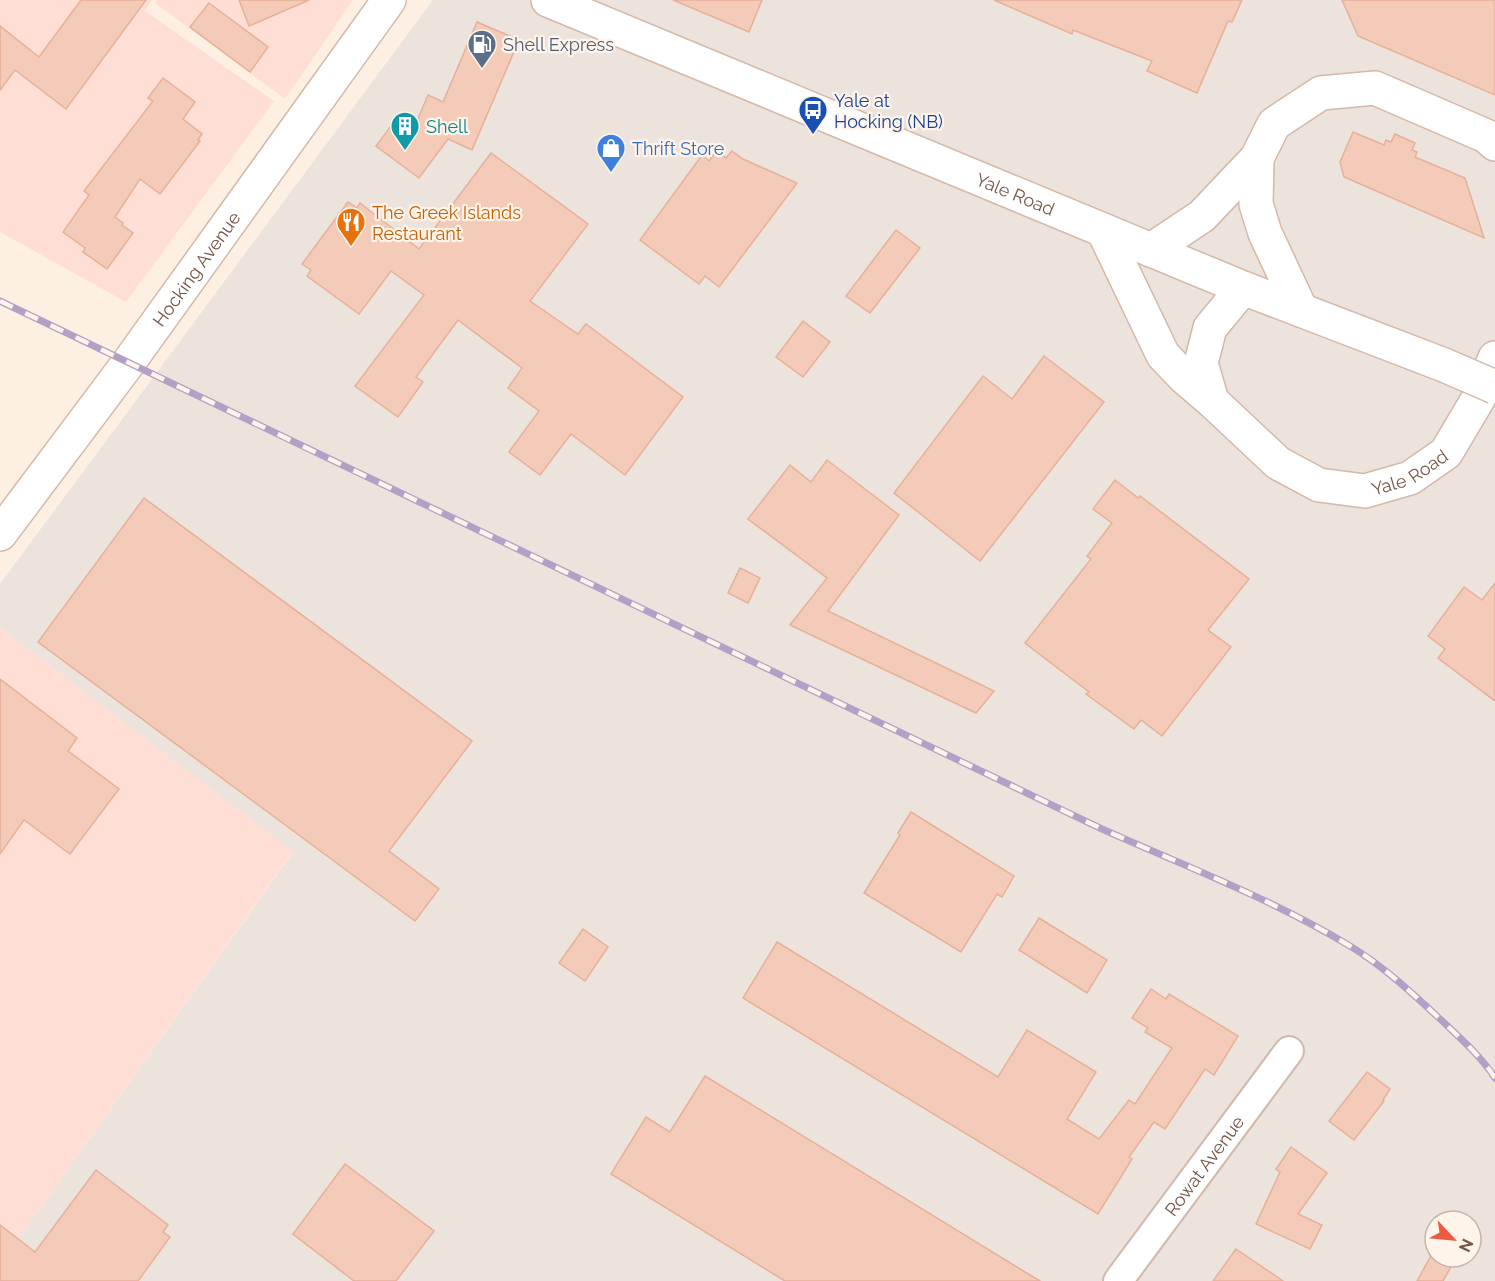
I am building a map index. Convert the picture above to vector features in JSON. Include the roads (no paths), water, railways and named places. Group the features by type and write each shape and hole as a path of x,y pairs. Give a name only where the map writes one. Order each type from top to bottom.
{"main road":[{"name":"Hocking Avenue","path":"0,534 129,362 389,0"},
{"name":"Yale Road","path":"548,0 1243,288 1444,365 1495,387"},
{"path":"1151,250 1202,216 1257,158 1274,124 1321,93 1375,88 1486,136 1495,144"},
{"path":"1257,158 1256,204 1262,224 1301,310"},
{"name":"Yale Road","path":"1103,230 1162,355 1278,463 1319,485 1365,491 1410,478 1446,453 1478,399 1495,358"},
{"path":"1212,401 1201,363 1210,328 1243,288"}],"street":[{"name":"Rowat Avenue","path":"1124,1279 1289,1051"}],"railway":[{"path":"0,301 1102,829 1290,913 1350,946 1385,971 1461,1039 1495,1078"}],"place":[{"name":"Shell Express","path":"482,70"},
{"name":"Yale at Hocking (NB)","path":"813,136"},
{"name":"Shell","path":"405,152"},
{"name":"Thrift Store","path":"611,174"},
{"name":"The Greek Islands Restaurant","path":"351,248"}]}
